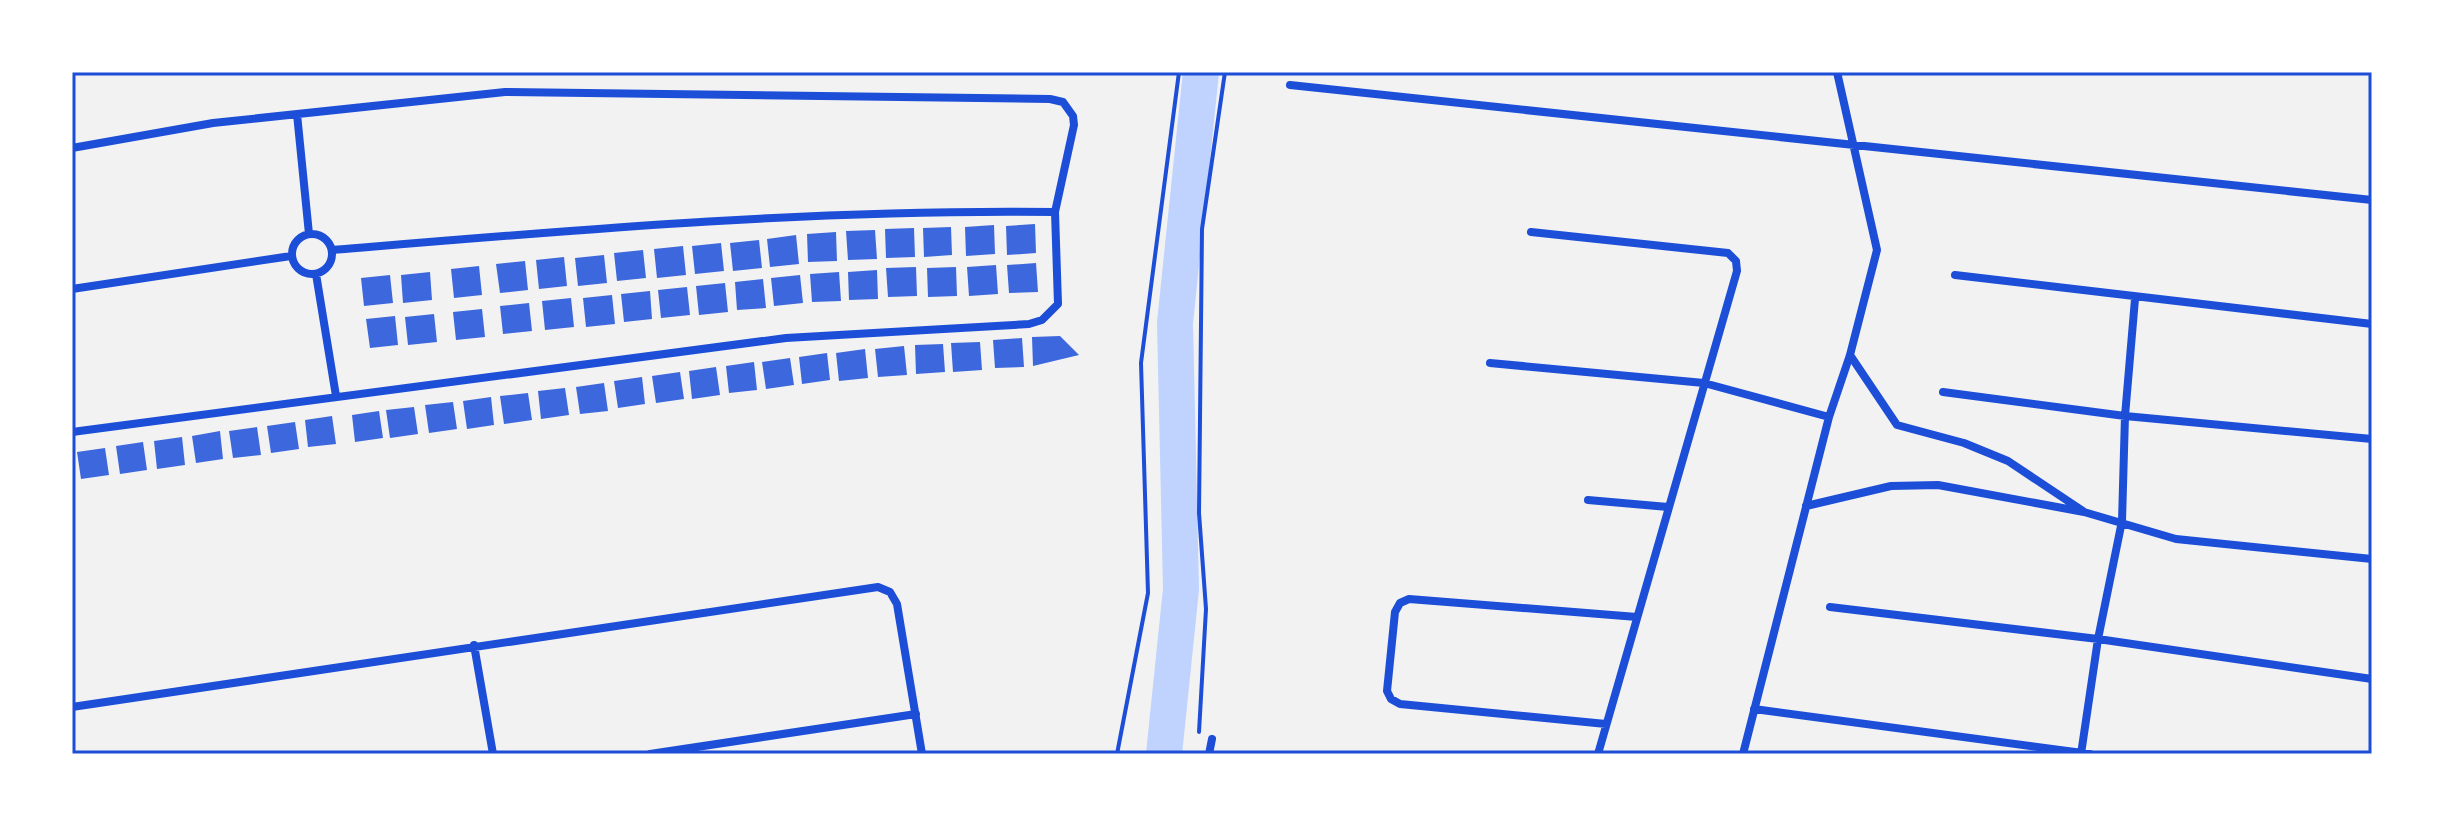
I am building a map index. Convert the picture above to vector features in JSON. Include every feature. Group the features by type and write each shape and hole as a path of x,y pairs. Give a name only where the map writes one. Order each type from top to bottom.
{"street":[{"path":"1743,754 1829,417 1850,355 1877,250 1837,72"},
{"path":"1290,85 2372,200"},
{"path":"72,148 213,123 505,92 1050,99 1063,102 1073,116 1074,125 1055,212 1058,304 1042,320 1029,324 786,338 72,432"},
{"path":"297,114 309,234"},
{"path":"332,250 770,217 1055,212"},
{"path":"1531,232 1728,253 1736,261 1737,271 1598,754"},
{"path":"309,234 324,237 332,250 327,268 316,274 303,273 291,256 296,242 309,234"},
{"path":"72,289 291,256"},
{"path":"316,274 336,396"},
{"path":"1955,275 2135,299 2372,324"},
{"path":"1754,709 2084,754 2098,639 2122,521 2125,416 2135,299"},
{"path":"1850,355 1897,425 1964,443 2008,461 2084,512"},
{"path":"1490,363 1704,383 1829,417"},
{"path":"1943,392 2125,416 2372,439"},
{"path":"1806,506 1891,486 1938,485 2084,512 2176,539 2372,559"},
{"path":"1588,500 1668,507"},
{"path":"72,707 878,587 890,592 897,604 922,754"},
{"path":"1606,724 1400,704 1391,699 1387,691 1395,612 1400,603 1409,599 1637,617"},
{"path":"1830,607 2098,639 2372,679"},
{"path":"474,645 493,754"},
{"path":"650,754 916,714"},
{"path":"1209,754 1212,739"}],"path":[{"path":"1117,754 1148,593 1141,363 1179,72"},
{"path":"1198,745 1206,609 1198,497 1202,229 1225,72"}],"building":[{"path":"1035,224 1036,253 1007,255 1006,226"},
{"path":"994,225 995,254 966,256 965,227"},
{"path":"951,227 952,255 924,257 923,228"},
{"path":"914,228 915,257 886,258 885,229"},
{"path":"875,230 877,259 848,260 846,231"},
{"path":"836,232 837,261 808,262 807,234"},
{"path":"796,235 799,264 770,267 767,239"},
{"path":"759,240 762,268 733,271 730,243"},
{"path":"721,243 724,271 695,274 692,246"},
{"path":"683,246 686,275 657,278 654,249"},
{"path":"643,250 646,278 617,281 614,253"},
{"path":"604,255 607,283 578,286 575,258"},
{"path":"564,257 567,286 539,289 536,260"},
{"path":"525,261 528,290 500,293 496,264"},
{"path":"1036,263 1038,292 1009,293 1007,265"},
{"path":"996,265 998,294 969,296 967,267"},
{"path":"479,266 482,295 454,298 451,269"},
{"path":"916,267 917,296 888,297 886,268"},
{"path":"956,267 957,296 928,297 927,268"},
{"path":"877,270 878,299 849,300 848,272"},
{"path":"430,272 432,300 403,303 401,275"},
{"path":"839,272 841,301 812,302 810,274"},
{"path":"390,275 393,303 364,306 361,278"},
{"path":"800,275 803,303 774,306 771,278"},
{"path":"763,279 766,308 737,310 735,282"},
{"path":"725,283 728,312 699,315 696,286"},
{"path":"687,287 690,315 661,318 658,290"},
{"path":"650,291 652,319 624,322 621,294"},
{"path":"612,295 615,324 586,327 583,298"},
{"path":"571,298 574,327 545,330 542,301"},
{"path":"529,303 532,331 503,334 500,306"},
{"path":"482,309 485,337 456,340 453,312"},
{"path":"434,314 437,342 408,345 405,317"},
{"path":"395,316 398,345 370,348 366,319"},
{"path":"1060,336 1079,355 1033,366 1032,337"},
{"path":"1022,338 1024,367 995,368 993,340"},
{"path":"980,342 982,370 953,372 951,343"},
{"path":"943,344 945,372 916,374 915,345"},
{"path":"904,346 907,375 878,377 875,349"},
{"path":"865,349 868,378 839,381 836,353"},
{"path":"827,353 830,380 802,384 799,357"},
{"path":"790,358 794,385 766,389 762,362"},
{"path":"754,362 757,390 729,393 726,366"},
{"path":"716,367 720,395 692,399 689,371"},
{"path":"680,372 684,399 656,403 652,376"},
{"path":"642,377 645,404 618,408 614,381"},
{"path":"604,383 608,411 580,414 576,387"},
{"path":"565,388 569,415 541,419 538,391"},
{"path":"528,393 532,420 504,424 500,396"},
{"path":"491,397 494,425 467,429 463,401"},
{"path":"453,402 457,429 429,433 425,405"},
{"path":"414,407 418,434 390,438 386,410"},
{"path":"379,411 383,438 355,442 352,415"},
{"path":"332,416 336,444 308,447 305,420"},
{"path":"295,422 299,449 271,453 267,426"},
{"path":"257,427 261,455 233,458 229,431"},
{"path":"220,431 223,459 196,463 192,436"},
{"path":"182,437 185,465 157,469 154,441"},
{"path":"143,442 147,470 120,474 116,446"},
{"path":"105,448 109,475 81,479 77,452"}],"waterway":[{"path":"1164,754 1181,589 1175,323 1201,72"}]}
